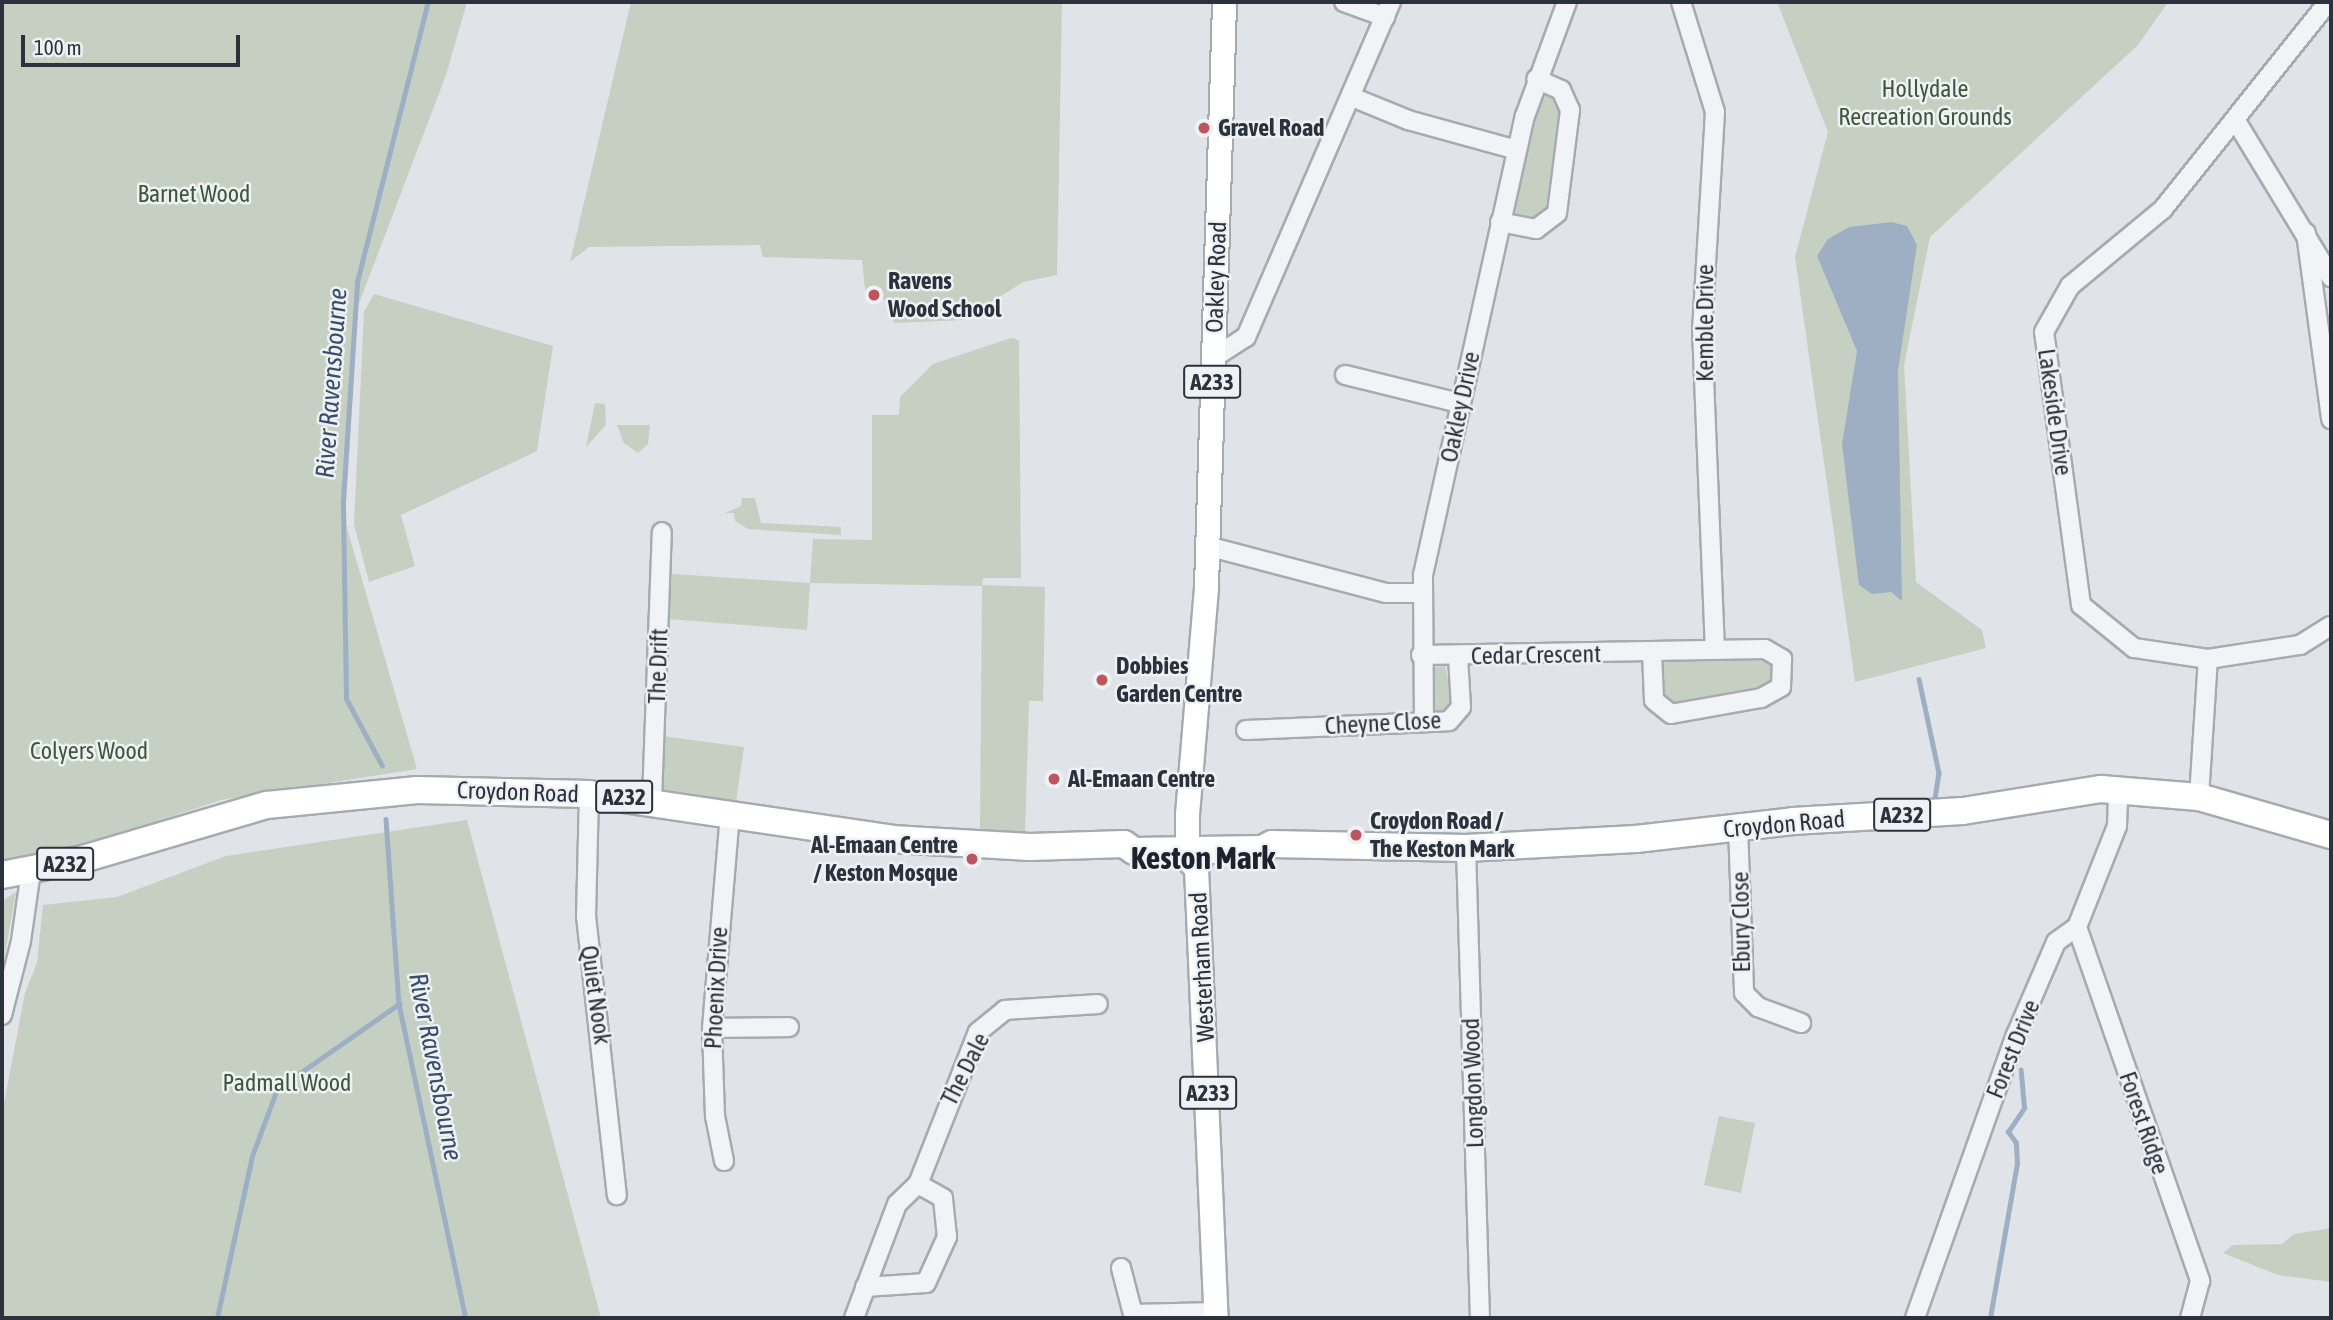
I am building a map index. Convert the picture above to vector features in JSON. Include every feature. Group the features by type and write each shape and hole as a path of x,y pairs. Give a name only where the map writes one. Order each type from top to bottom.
{"highway":[{"name":"Croydon Road","path":"2,875 31,871 245,810 330,795 450,790 589,794 652,800 730,815 892,839 1021,846 1124,844 1133,836 1195,847 1272,844 1466,848 1955,812 2078,790 2118,789 2199,797 2331,835"}],"main road":[{"name":"Oakley Road","path":"1195,847 1188,773 1195,763 1208,546 1224,2"},
{"name":"Westerham Road","path":"1195,847 1216,1315"}],"street":[{"path":"1213,353 1222,353 1246,337 1388,9 1344,2"},
{"name":"Oakley Drive","path":"1424,722 1421,593 1460,403 1517,150 1536,79 1567,2"},
{"name":"Kemble Drive","path":"1681,2 1715,112 1702,328 1715,650"},
{"name":"Lakeside Drive","path":"2328,2 2236,121 2163,209 2070,286 2044,332 2081,605 2134,648 2208,659 2300,645 2331,626"},
{"path":"1500,222 1536,229 1557,213 1570,110 1561,90 1536,79"},
{"path":"1352,97 1408,120 1517,150"},
{"path":"2236,121 2331,277"},
{"path":"2306,233 2331,419"},
{"path":"1345,376 1460,403"},
{"name":"The Drift","path":"652,800 662,532"},
{"path":"1208,546 1386,593 1421,593"},
{"name":"Cedar Crescent","path":"1421,655 1715,650 1775,651 1782,659 1781,687 1761,698 1663,712 1654,700 1652,652"},
{"name":"Cheyne Close","path":"1246,730 1449,721 1459,713 1458,656"},
{"path":"2199,797 2208,659"},
{"name":"Forest Drive","path":"1915,1318 2016,1035 2056,943 2077,927 2117,826 2118,789"},
{"name":"Quiet Nook","path":"589,794 586,916 617,1195"},
{"name":"Phoenix Drive","path":"724,1161 715,1116 712,1028 730,815"},
{"name":"Ebury Close","path":"1738,827 1744,993 1758,1007 1801,1023"},
{"name":"Longdon Wood","path":"1466,848 1480,1318"},
{"path":"2,1015 21,941 31,871"},
{"name":"Forest Ridge","path":"2077,927 2200,1280 2190,1318"},
{"name":"The Dale","path":"854,1318 897,1204 918,1184 978,1032 1005,1010 1098,1004"},
{"path":"712,1028 789,1027"},
{"path":"864,1287 926,1283 947,1237 943,1198 918,1184"},
{"path":"1121,1268 1133,1314 1216,1315"}],"green space":[{"name":"Barnet Wood","path":"2,2 467,2 446,75 358,306 345,521 417,769 221,800 121,833 2,864"},
{"path":"631,2 1062,2 1057,275 1023,282 963,320 894,323 891,300 866,299 862,260 763,257 760,245 589,247 570,262"},
{"name":"Hollydale Recreation Grounds","path":"1777,2 2168,2 2138,45 1930,237 1904,365 1916,582 1982,630 1986,648 1855,682 1795,257 1828,132"},
{"path":"1542,91 1563,101 1549,215 1537,224 1515,219 1512,212"},
{"path":"374,294 553,346 537,451 401,515 415,566 369,582 354,524 364,312"},
{"path":"1011,338 1019,340 1021,578 983,578 982,585 1045,587 1043,701 1029,701 1025,834 980,832 982,586 810,583 813,539 872,540 872,415 899,415 900,397 933,364"},
{"path":"595,403 605,404 606,425 586,447"},
{"path":"617,425 650,425 648,444 638,453 624,443"},
{"path":"742,498 755,498 761,523 841,527 841,535 748,529 735,521 734,513 725,513 741,506"},
{"path":"672,574 810,583 807,630 668,619"},
{"path":"1760,654 1772,657 1776,679 1770,688 1667,707 1661,699 1664,661"},
{"path":"1445,666 1454,704 1449,714 1433,714 1431,667"},
{"path":"662,736 744,747 736,802 661,793"},
{"name":"Padmall Wood","path":"467,820 601,1318 2,1318 2,1114 25,993 37,963 43,905 117,897 226,856"},
{"path":"16,892 2,970 2,901"},
{"path":"1719,1116 1755,1123 1741,1193 1704,1185"},
{"path":"2331,1228 2331,1282 2278,1275 2223,1253 2233,1245 2282,1244 2294,1234"}],"water":[{"path":"1892,222 1907,226 1917,245 1898,371 1902,601 1891,592 1872,594 1859,585 1842,444 1857,351 1817,256 1828,239 1849,227"}],"waterway":[{"name":"River Ravensbourne","path":"382,766 346,699 343,500 357,282 428,2"},
{"path":"1919,679 1939,773 1935,798"},
{"name":"River Ravensbourne","path":"386,819 399,1004 466,1318"},
{"path":"217,1318 252,1156 277,1089 399,1004"},
{"path":"1990,1318 2017,1164 2016,1143 2008,1132 2024,1108 2021,1070"}],"place":[{"name":"Gravel Road","path":"1204,128"},
{"name":"Ravens Wood School","path":"874,295"},
{"name":"Dobbies Garden Centre","path":"1102,680"},
{"name":"Al-Emaan Centre","path":"1054,779"},
{"name":"Croydon Road / The Keston Mark","path":"1356,835"},
{"name":"Al-Emaan Centre / Keston Mosque","path":"972,859"}],"district":[{"name":"Keston Mark","path":"1203,858"}],"park label":[{"name":"Colyers Wood","path":"89,751"}]}
